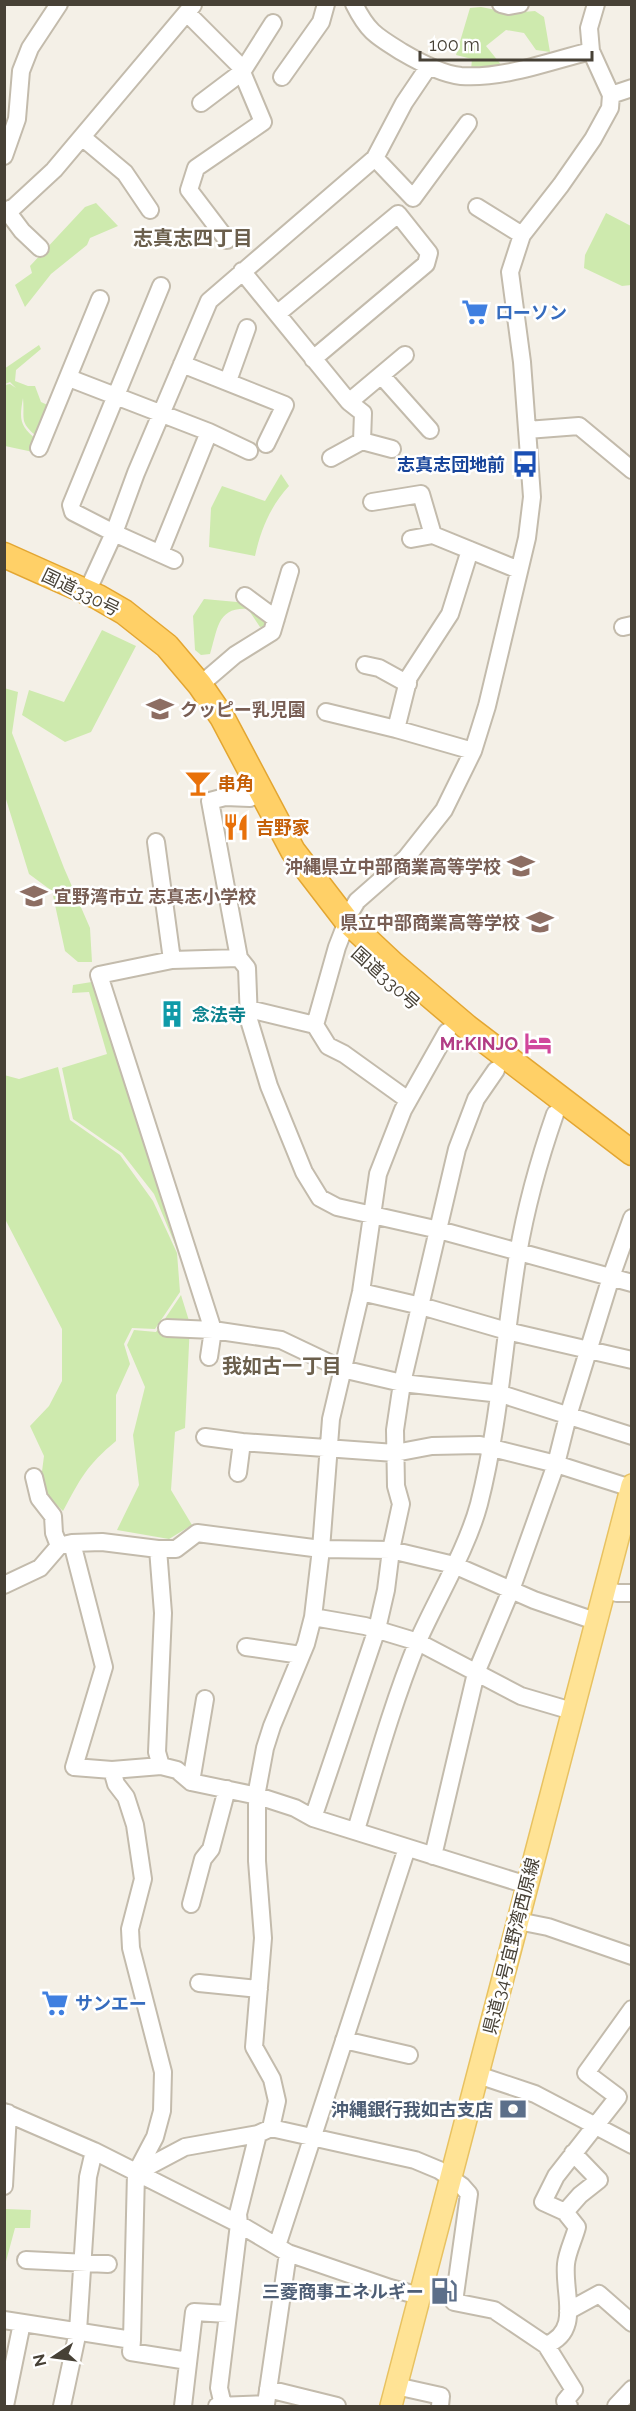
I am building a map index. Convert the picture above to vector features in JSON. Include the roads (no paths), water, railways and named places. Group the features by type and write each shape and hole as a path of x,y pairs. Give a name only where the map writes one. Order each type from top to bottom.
{"highway":[{"name":"国道330号","path":"4,555 87,592 124,612 167,646 200,685 222,717 256,795 344,928 447,1032 632,1172"},
{"name":"国道330号","path":"344,928 605,1135 632,1153"}],"main road":[{"name":"県道34号宜野湾西原線","path":"391,2406 595,1621 604,1589 624,1542 631,1486"}],"street":[{"path":"4,156 17,119 21,71 30,48 59,4"},
{"path":"282,77 321,22 326,4"},
{"path":"354,4 366,27 377,37 429,66 459,76 515,71 591,51"},
{"path":"501,4 509,6 520,4"},
{"path":"315,1025 344,928 357,901 406,858 431,829 455,791 472,751 487,706 531,521 532,497 522,362 510,272 522,235 593,139 610,108 611,96 591,51 589,28 596,4"},
{"path":"40,248 6,211 14,207 54,170 190,9 239,65 263,122 196,168 189,190 227,240"},
{"path":"201,103 242,72 273,23"},
{"path":"87,592 114,533 136,473 209,301 375,158 404,104 429,66"},
{"path":"611,96 632,88"},
{"path":"277,314 398,214 413,198 468,123"},
{"path":"82,137 125,173 150,210"},
{"path":"375,158 413,198"},
{"path":"477,207 522,235"},
{"path":"313,359 426,264 429,253 398,214"},
{"path":"242,271 349,402 363,413 362,441"},
{"path":"161,286 71,505 73,512 167,556 209,432"},
{"path":"39,448 100,299"},
{"path":"228,381 247,328"},
{"path":"349,402 405,355"},
{"path":"182,364 285,405 266,444"},
{"path":"381,375 430,430"},
{"path":"69,378 209,432 249,451"},
{"path":"527,430 579,426 632,470"},
{"path":"331,458 362,441 392,449"},
{"path":"372,502 421,494 434,535"},
{"path":"411,539 434,535 519,570"},
{"path":"396,729 410,677 450,614 470,550"},
{"path":"200,685 235,655 273,632 290,571"},
{"path":"245,596 276,619"},
{"path":"365,665 379,668 408,684"},
{"path":"326,712 472,751"},
{"path":"256,795 225,797 210,801 239,958 247,968 249,1020 269,1086 304,1173 320,1198 337,1207 439,1230 632,1283"},
{"path":"156,842 172,960"},
{"path":"209,1357 213,1330 99,975 172,960 239,958"},
{"path":"249,1009 315,1025 328,1046 344,1054 408,1100"},
{"path":"337,2406 267,2400 220,2406 219,2388 239,2224 238,2214 277,2101 272,2079 254,2047 263,1938 257,1862 258,1796 265,1748 301,1655 313,1617 332,1419 361,1292 378,1174 408,1100 447,1032"},
{"path":"313,1818 377,1629 386,1590 391,1550 401,1504 396,1486 395,1430 402,1383 457,1149 476,1099 496,1070"},
{"path":"356,1830 383,1741 418,1642 478,1508 492,1449 501,1394 518,1253 537,1169 555,1114"},
{"path":"433,1856 476,1673 512,1590 555,1464 610,1277 632,1218"},
{"path":"361,1292 421,1306 507,1331 632,1360"},
{"path":"167,1328 213,1330 281,1340 342,1369 402,1383 501,1394 632,1436"},
{"path":"205,1437 242,1442 329,1446 396,1453 432,1446 480,1445 631,1486"},
{"path":"238,1473 242,1442"},
{"path":"34,1477 39,1498 53,1516 54,1533 65,1544 104,1667 74,1767 112,1770 161,1766 177,1770 191,1782 258,1796 295,1808 313,1818 527,1885"},
{"path":"4,1585 40,1568 65,1544 102,1542 176,1549 197,1533 321,1549 391,1550 454,1564 512,1590 595,1621"},
{"path":"158,1549 163,1613 157,1752 161,1766"},
{"path":"604,1589 617,1593 632,1593"},
{"path":"313,1617 377,1629 418,1642 521,1696 572,1711"},
{"path":"246,1647 301,1655"},
{"path":"191,1782 205,1699"},
{"path":"112,1770 116,1784 126,1797 135,1825 143,1880 130,1929 131,1948 163,2072 162,2111 154,2137 136,2174 131,2352 188,2361"},
{"path":"191,1904 203,1859 211,1849 227,1789"},
{"path":"267,2400 283,2250 314,2137 407,1848"},
{"path":"518,1921 548,1927 632,1956"},
{"path":"199,1983 259,1989"},
{"path":"546,2345 558,2340 569,2322 566,2263 578,2227 565,2212 543,2202 556,2176 573,2153 625,2093 586,2073 632,2008"},
{"path":"344,2040 409,2055"},
{"path":"478,2075 535,2094 632,2145"},
{"path":"4,2186 6,2112 94,2151 239,2224 283,2250 390,2288 420,2296"},
{"path":"136,2174 185,2147 265,2131 314,2137 415,2160 439,2170 462,2186 469,2194 454,2302 494,2310 546,2345 574,2391 564,2405"},
{"path":"154,2137 185,2147"},
{"path":"62,2406 78,2331 88,2177 94,2151"},
{"path":"565,2212 579,2195 599,2180 573,2153"},
{"path":"26,2260 108,2264"},
{"path":"568,2311 599,2294 632,2323"},
{"path":"183,2406 194,2312 228,2314"},
{"path":"4,2320 132,2340"},
{"path":"5,2406 22,2323"},
{"path":"396,2386 441,2396 440,2406"},
{"path":"616,2406 632,2389"}],"place":[{"name":"ローソン","path":"475,312"},
{"name":"志真志団地前","path":"525,464"},
{"name":"クッピー乳児園","path":"160,709"},
{"name":"串角","path":"198,783"},
{"name":"吉野家","path":"236,827"},
{"name":"沖縄県立中部商業高等学校","path":"521,866"},
{"name":"宜野湾市立 志真志小学校","path":"34,896"},
{"name":"県立中部商業高等学校","path":"540,922"},
{"name":"念法寺","path":"172,1014"},
{"name":"Mr.KINJO","path":"538,1043"},
{"name":"サンエー","path":"55,2003"},
{"name":"沖縄銀行我如古支店","path":"513,2109"},
{"name":"三菱商事エネルギー","path":"444,2291"}],"district":[{"name":"志真志四丁目","path":"193,238"},
{"name":"我如古一丁目","path":"282,1366"}]}
